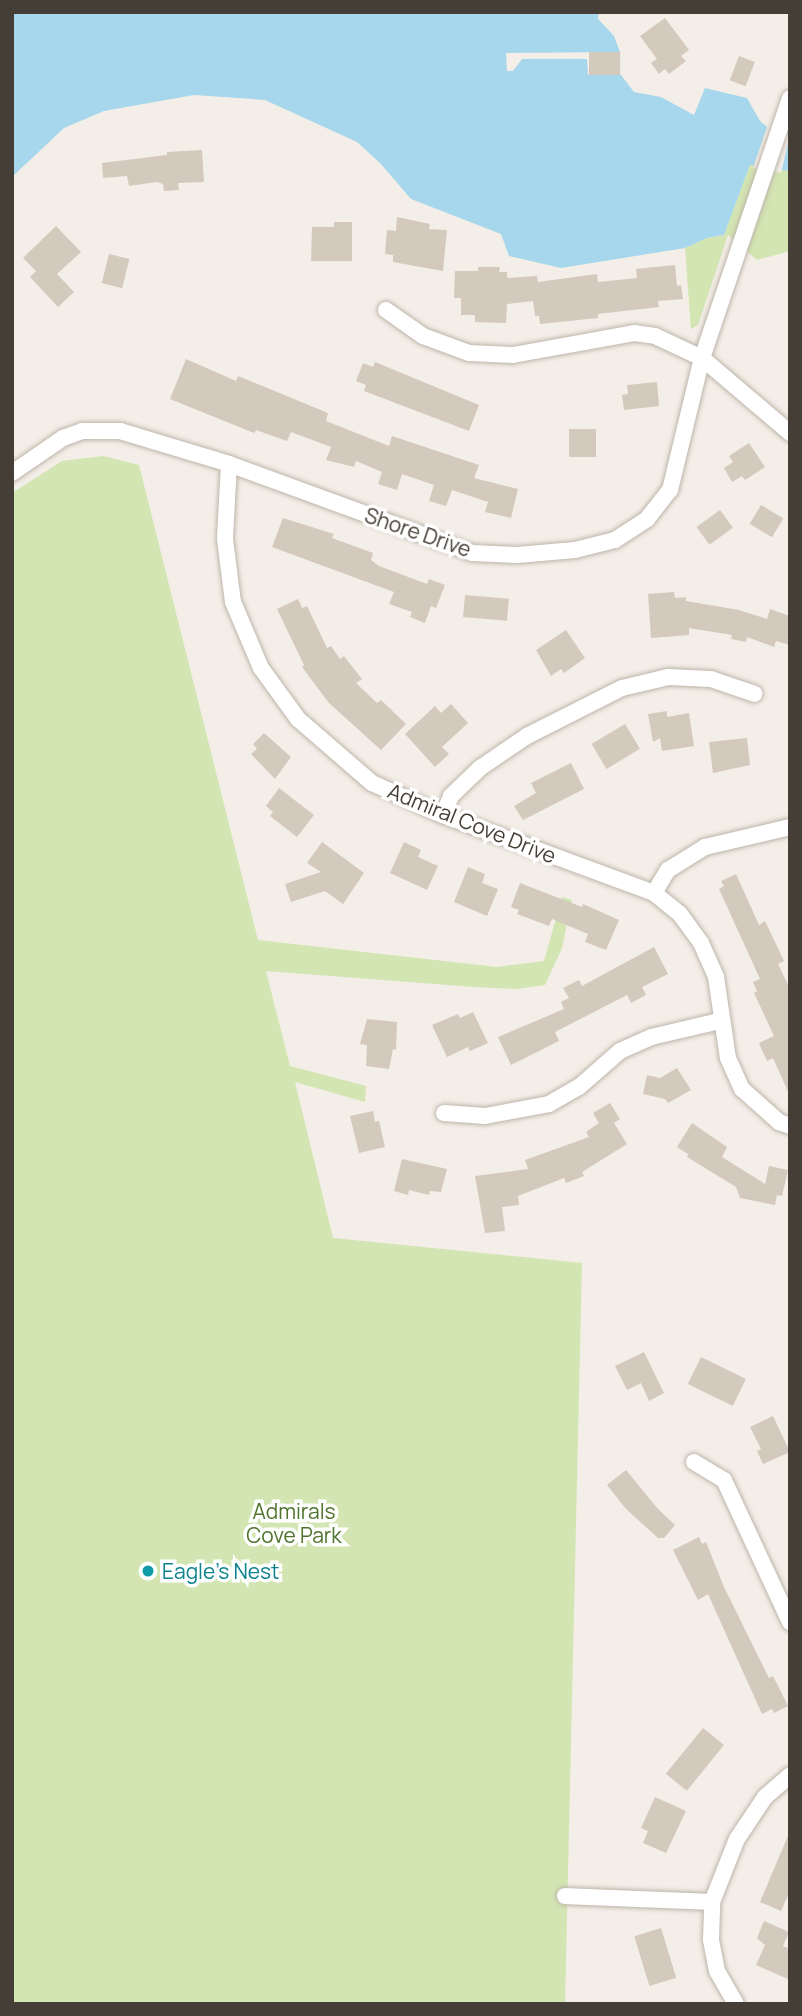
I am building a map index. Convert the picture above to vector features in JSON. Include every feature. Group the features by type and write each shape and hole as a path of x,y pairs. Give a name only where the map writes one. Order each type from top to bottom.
{"street":[{"name":"Shore Drive","path":"12,474 63,438 101,429 120,431 229,464 472,553 517,555 575,550 615,540 647,519 670,490 702,358 789,101"},
{"path":"386,310 423,336 469,353 513,355 635,333 655,336 702,358 790,433"},
{"name":"Admiral Cove Drive","path":"229,464 225,539 233,602 261,668 298,719 372,783 443,815 654,893 680,914 701,943 716,977 727,1058 742,1089 779,1122 790,1126"},
{"path":"443,815 451,796 481,768 527,736 573,710 622,688 668,677 711,679 755,694"},
{"path":"654,893 668,870 705,847 790,827"},
{"path":"444,1113 485,1116 550,1104 579,1087 620,1051 652,1037 720,1021"},
{"path":"694,1462 724,1480 790,1622"},
{"path":"736,2004 717,1971 711,1939 712,1902 737,1839 765,1797 790,1775"},
{"path":"565,1896 712,1902"}],"green space":[{"path":"750,164 790,171 790,251 757,260 728,235 698,325 691,329 685,248 707,238 724,235"},
{"name":"Admirals Cove Park","path":"103,456 139,465 258,940 497,967 544,961 562,897 572,900 562,948 545,985 517,989 474,987 266,971 290,1066 366,1086 365,1102 295,1082 333,1238 582,1263 565,2004 12,2004 12,493 62,461"}],"water":[{"path":"12,12 599,12 598,19 614,36 620,52 621,75 634,92 661,97 694,115 705,88 747,98 760,121 783,140 790,138 790,171 750,165 724,235 707,238 685,248 561,268 509,256 501,234 411,199 380,163 357,142 265,100 194,95 104,111 64,128 12,177"}],"pier":[{"path":"620,52 621,75 588,75 587,59 522,59 513,71 507,71 506,53"},
{"path":"768,124 784,136 790,135 781,173 753,168"}],"building":[{"path":"665,18 689,50 681,56 686,61 669,74 665,69 659,74 651,63 657,59 640,36"},
{"path":"589,52 620,52 620,75 589,75"},
{"path":"739,56 755,62 746,86 730,80"},
{"path":"202,150 204,182 178,183 179,190 164,191 163,184 157,182 129,186 127,176 103,178 102,163 167,155 167,152"},
{"path":"397,217 430,224 429,229 447,230 443,271 393,262 393,255 385,254 387,230 396,231"},
{"path":"334,222 352,222 352,261 311,261 312,227 334,227"},
{"path":"56,226 81,252 57,274 74,292 58,307 30,277 36,271 23,258"},
{"path":"109,254 129,259 122,288 102,283"},
{"path":"675,265 677,286 681,285 683,299 658,301 659,307 598,314 598,318 540,324 539,316 535,316 533,301 507,304 506,323 475,322 475,315 461,315 461,298 454,298 455,271 478,271 478,267 500,267 499,272 507,272 507,278 537,276 538,282 597,274 598,282 637,278 636,269"},
{"path":"186,359 236,381 238,376 328,413 326,421 389,446 392,436 479,465 474,478 518,489 511,518 485,512 488,502 452,490 446,506 429,501 434,485 402,474 397,490 378,484 382,472 356,461 354,467 326,460 331,447 291,432 287,441 256,430 254,433 170,399"},
{"path":"375,362 479,405 469,431 364,391 366,385 356,381 363,363 373,367"},
{"path":"657,382 659,406 624,410 622,395 628,394 627,385"},
{"path":"569,429 596,429 596,457 569,457"},
{"path":"749,443 765,467 745,480 742,476 732,482 724,468 733,462 729,456"},
{"path":"761,505 783,518 772,537 750,524"},
{"path":"720,510 733,528 709,545 697,527"},
{"path":"283,518 334,534 332,538 373,553 371,560 379,566 427,584 429,579 445,585 436,608 431,606 425,623 410,617 412,612 389,604 394,592 272,547"},
{"path":"674,592 675,598 686,597 686,601 739,610 767,619 770,609 790,616 790,645 776,641 774,647 747,637 746,642 731,639 732,635 689,628 689,635 651,638 648,594"},
{"path":"465,595 509,599 507,621 463,617"},
{"path":"298,599 302,608 307,606 327,648 331,646 340,659 344,656 362,679 356,683 377,703 381,700 406,724 381,750 329,703 302,667 304,665 277,609"},
{"path":"566,630 585,658 564,673 561,669 551,676 536,650"},
{"path":"451,704 468,723 442,747 449,754 435,767 405,734 435,706 441,713"},
{"path":"667,711 667,717 689,713 694,746 662,751 660,738 653,742 648,714"},
{"path":"625,724 640,749 607,769 592,744"},
{"path":"264,733 291,757 275,779 251,754 257,749 253,744"},
{"path":"747,738 750,765 713,773 709,742"},
{"path":"571,763 584,789 523,820 514,806 536,793 531,783"},
{"path":"279,788 314,815 297,837 270,816 273,812 266,806"},
{"path":"322,842 364,873 343,904 325,891 291,902 285,884 321,872 307,863"},
{"path":"404,842 421,850 418,857 438,866 427,890 390,873"},
{"path":"468,867 485,874 482,883 498,889 487,916 454,902"},
{"path":"736,874 759,925 765,921 784,961 778,964 790,989 790,1096 773,1058 767,1061 759,1043 774,1036 754,993 757,991 753,982 760,979 719,889 724,886 721,881"},
{"path":"520,883 582,907 583,904 619,920 606,950 585,942 588,934 552,919 549,926 517,914 519,910 511,907"},
{"path":"654,947 668,974 642,987 646,995 631,1003 627,995 555,1032 559,1041 511,1065 498,1037 564,1009 561,1002 569,998 563,988 579,980 582,986"},
{"path":"473,1012 488,1043 470,1051 468,1047 447,1057 432,1025 458,1014 460,1018"},
{"path":"367,1019 397,1022 396,1050 393,1049 389,1069 366,1066 367,1045 360,1044"},
{"path":"677,1068 691,1090 668,1103 665,1099 643,1094 647,1075 660,1078"},
{"path":"610,1103 620,1119 614,1123 627,1144 582,1172 584,1176 566,1183 564,1178 518,1196 519,1205 502,1207 505,1231 485,1233 475,1176 528,1169 525,1160 589,1137 586,1132 599,1123 593,1113"},
{"path":"373,1111 375,1122 379,1121 385,1147 359,1153 350,1116"},
{"path":"692,1123 727,1147 722,1157 765,1184 769,1166 788,1170 782,1196 777,1195 775,1205 740,1198 736,1187 687,1157 688,1154 677,1147"},
{"path":"402,1159 447,1169 441,1192 430,1191 429,1195 409,1190 408,1195 394,1191"},
{"path":"644,1352 664,1393 649,1401 641,1383 627,1390 615,1366"},
{"path":"701,1357 746,1379 733,1406 688,1384"},
{"path":"773,1416 790,1452 763,1464 757,1451 761,1449 750,1427"},
{"path":"626,1470 675,1525 664,1538 658,1538 626,1509 607,1485"},
{"path":"699,1537 702,1544 706,1542 724,1587 769,1678 773,1676 788,1706 774,1713 772,1709 762,1714 708,1594 698,1600 673,1550"},
{"path":"703,1728 724,1745 687,1791 666,1774"},
{"path":"655,1797 686,1811 666,1853 643,1843 648,1831 641,1828"},
{"path":"790,1831 790,1891 781,1911 760,1902"},
{"path":"764,1921 789,1932 783,1946 790,1949 790,1980 756,1965 765,1945 757,1938"},
{"path":"661,1928 676,1978 649,1986 634,1936"}],"place":[{"name":"Eagle's Nest","path":"148,1571"}]}
